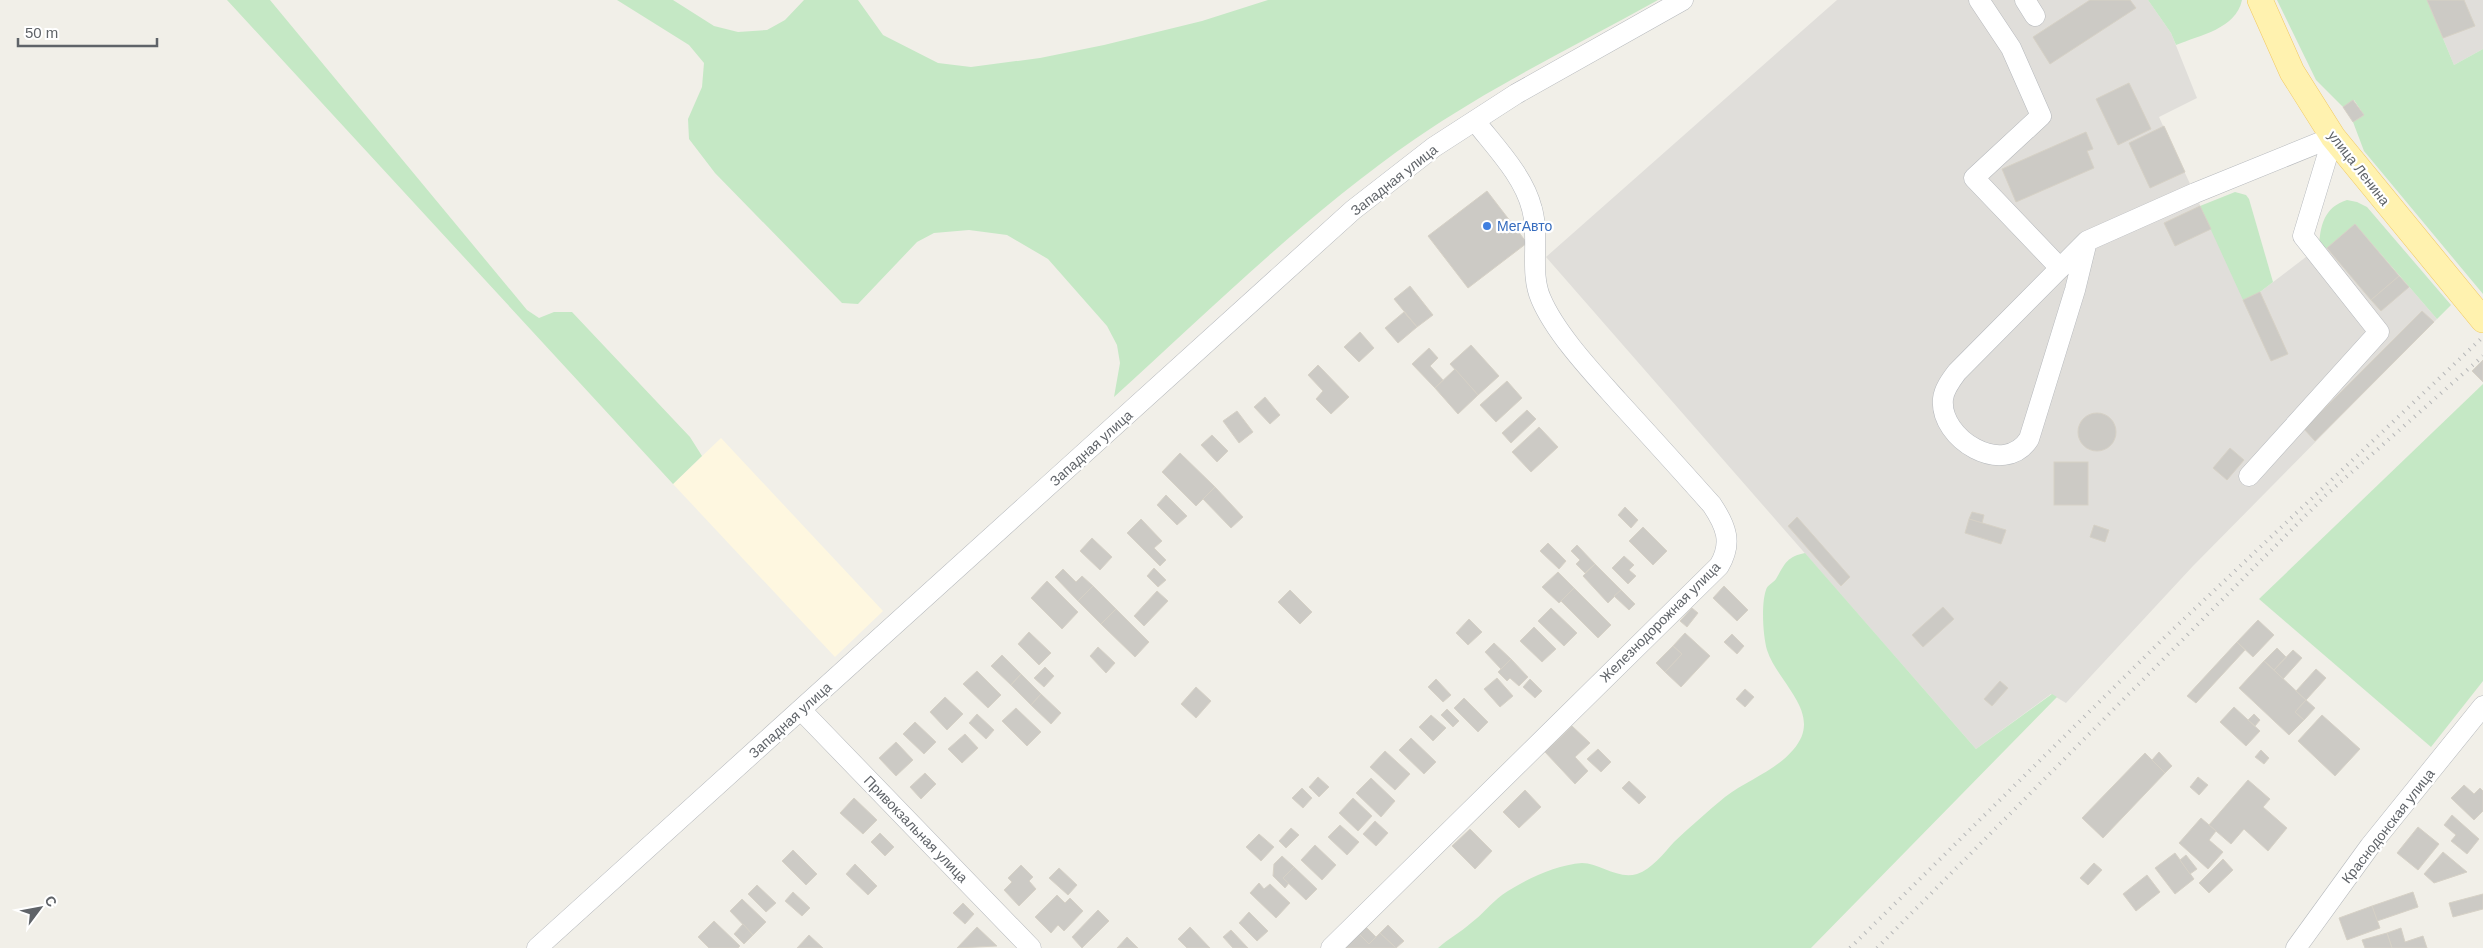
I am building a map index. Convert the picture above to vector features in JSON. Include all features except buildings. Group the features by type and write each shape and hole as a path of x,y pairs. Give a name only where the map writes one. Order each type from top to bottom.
{"main road":[{"name":"улица Ленина","path":"2260,0 2292,72 2334,137 2483,320"}],"street":[{"name":"Западная улица","path":"537,948 1353,210 1434,147 1516,94 1683,0"},
{"path":"1980,0 2011,48 2041,116 1974,178 2060,268"},
{"name":"Железнодорожная улица","path":"1331,948 1719,566 1728,542 1724,524 1712,505 1588,368 1550,316 1541,299 1537,284 1536,238 1532,209 1520,182 1475,121"},
{"path":"2087,241 2075,290 2029,439 2015,453 1994,455 1979,451 1966,443 1949,423 1942,408 1943,396 1947,386 1957,372 2087,241 2195,193 2334,137"},
{"path":"2250,476 2379,332 2303,236 2334,137"},
{"name":"Краснодонская улица","path":"2296,948 2370,846 2483,706"},
{"name":"Привокзальная улица","path":"801,710 1031,948"}],"shaded area":[{"path":"1837,0 2148,0 2171,33 2197,98 2159,117 2211,229 2260,292 2319,247 2327,248 2355,224 2437,319 2193,566 2066,703 2051,694 1976,749 1546,257"},
{"path":"2427,0 2483,0 2483,49 2454,65"},
{"path":"721,438 883,611 835,657 673,484"}],"green space":[{"path":"227,0 270,0 527,310 539,318 554,312 572,312 690,437 702,456 673,484"},
{"path":"617,0 673,0 714,26 738,32 767,30 785,20 804,0 858,0 883,35 938,63 971,67 1040,58 1104,45 1202,21 1268,0 1658,0 1474,101 1376,167 1298,230 1114,397 1120,363 1117,345 1107,326 1048,259 1007,235 969,230 934,233 917,242 858,304 842,303 715,173 689,139 688,119 702,87 704,63 689,45"},
{"path":"2148,0 2242,0 2233,18 2225,24 2216,30 2176,45 2171,33"},
{"path":"2277,0 2427,0 2454,65 2483,49 2483,294 2364,151 2353,122 2364,115 2354,100 2343,107 2316,80"},
{"path":"2235,192 2246,195 2249,199 2273,282 2260,292 2243,300 2200,206"},
{"path":"2347,200 2367,207 2451,305 2437,319 2355,224 2327,248 2319,247 2322,225 2328,212 2339,203"},
{"path":"2483,384 2483,681 2431,747 2259,599"},
{"path":"1805,553 1976,749 2052,694 2057,697 1811,948 1438,948 1475,920 1502,895 1520,884 1551,870 1582,863 1623,875 1642,872 1653,865 1674,842 1725,797 1786,758 1802,737 1804,724 1802,712 1796,699 1767,650 1763,603 1767,588 1776,579 1784,565 1790,559"}],"railway":[{"path":"1850,948 2167,635 2483,337"},
{"path":"1877,948 2326,495 2483,356"}],"place":[{"name":"МегАвто","path":"1487,226"}]}
